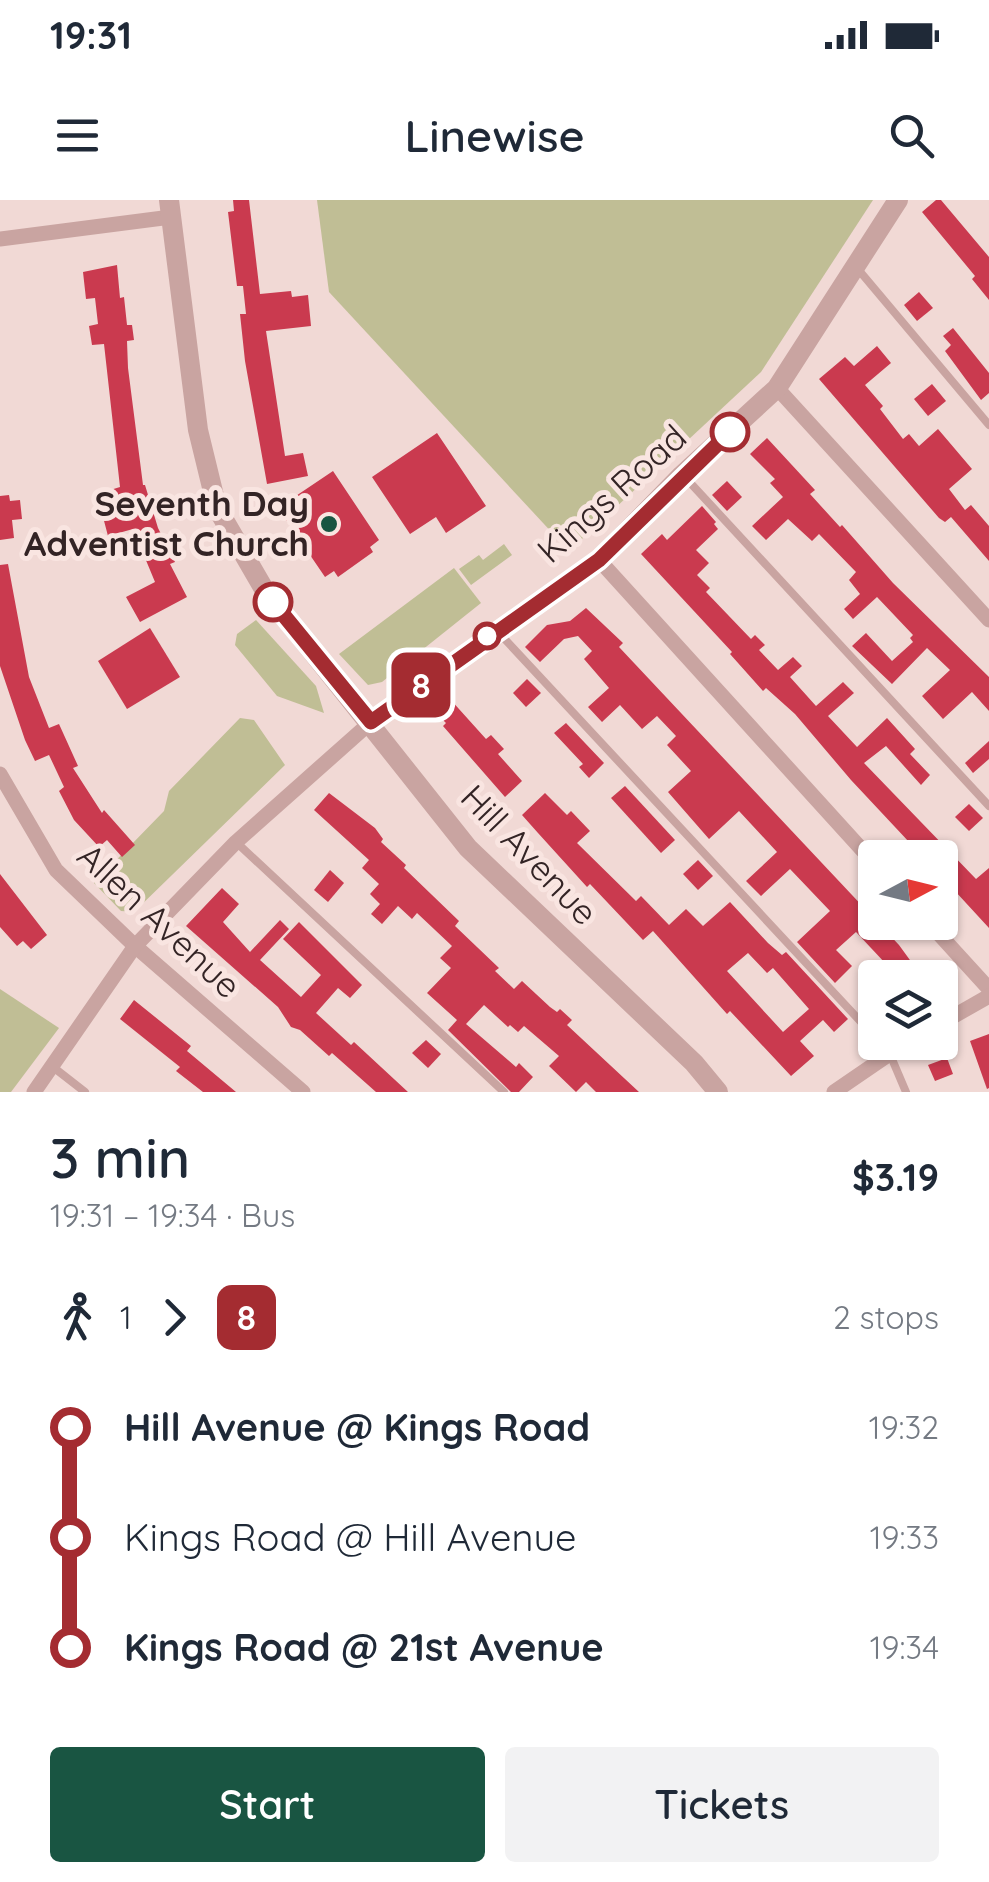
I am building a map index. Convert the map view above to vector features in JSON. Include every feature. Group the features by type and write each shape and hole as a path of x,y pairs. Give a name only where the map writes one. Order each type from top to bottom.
{"street":[{"name":"Kings Road","path":"34,1092 135,946 236,842 371,722 599,560 682,475 777,388 898,200"},
{"path":"0,239 170,208"},
{"name":"Hill Avenue","path":"170,208 198,430 217,508 268,596 468,848 694,1064 718,1092"},
{"path":"777,388 989,620"},
{"path":"599,560 858,845"},
{"name":"Allen Avenue","path":"0,774 56,870 135,946 303,1092"},
{"path":"943,940 989,993 958,1013"},
{"path":"834,1092 865,1060"}],"lane":[{"path":"857,268 989,425"},
{"path":"682,475 989,806"},
{"path":"496,630 858,1019"},
{"path":"236,842 504,1092"},
{"path":"889,1060 906,1092"},
{"path":"53,1067 85,1092"}],"shaded area":[{"path":"317,200 873,200 761,372 569,551 329,292"},
{"path":"504,544 512,555 471,585 459,569 479,555 483,560"},
{"path":"454,568 481,603 382,682 368,685 339,654"},
{"path":"256,620 316,686 324,713 277,696 235,645 237,634"},
{"path":"240,718 254,720 285,765 134,912 121,911 94,883 164,811 169,791"},
{"path":"0,989 59,1028 11,1092 0,1092"}],"building":[{"path":"233,200 249,200 260,294 291,291 292,297 308,295 311,326 266,331 285,456 303,453 308,476 267,484 245,361 240,314 246,314 243,286 237,286 228,212 234,211"},
{"path":"941,200 989,257 989,300 972,279 975,276 922,212"},
{"path":"117,265 120,298 124,297 127,325 132,325 134,340 127,341 128,368 143,485 175,562 170,564 187,597 140,622 126,597 155,582 133,529 108,536 103,517 114,514 107,491 120,487 104,344 92,345 89,326 98,324 95,298 86,299 83,272"},
{"path":"919,292 933,308 917,321 904,305"},
{"path":"953,328 989,373 989,393 981,400 945,351 951,345 943,336"},
{"path":"877,346 891,363 865,385 903,439 909,434 919,446 938,429 972,469 949,489 965,510 971,505 989,526 989,561 951,517 945,522 939,518 819,379 845,357 854,366"},
{"path":"932,384 946,401 928,416 914,399"},
{"path":"437,433 486,506 446,533 436,517 410,534 372,477"},
{"path":"767,438 815,490 810,494 840,527 989,677 989,711 972,692 943,719 922,696 950,670 927,648 892,684 852,646 866,633 892,661 913,642 913,635 877,597 853,619 844,609 860,594 849,580 856,572 819,534 812,541 788,519 766,540 752,526 783,497 770,483 775,479 750,454"},
{"name":"Seventh Day Adventist Church","path":"333,471 379,540 370,547 373,552 338,577 334,571 325,577 278,508"},
{"path":"727,481 742,497 727,511 712,495"},
{"path":"9,495 10,501 20,500 22,519 12,520 14,538 0,540 0,496"},
{"path":"702,506 718,529 696,550 709,563 697,575 710,588 706,592 751,639 755,635 765,645 759,650 778,670 793,657 802,666 790,677 816,706 843,682 854,693 828,716 857,747 887,718 915,749 910,754 930,775 921,785 886,746 864,763 938,840 907,840 795,714 766,688 763,691 641,554 662,534 667,540"},
{"path":"8,564 29,677 49,728 59,724 78,766 73,768 102,813 104,810 135,845 122,857 107,840 99,847 74,820 59,791 64,787 49,755 35,761 25,740 0,666 0,565"},
{"path":"586,608 623,643 619,647 858,901 858,934 836,950 852,966 835,983 797,942 830,911 790,869 761,896 746,881 777,852 739,811 709,839 668,792 691,771 667,745 676,736 657,716 642,729 620,705 602,722 588,707 609,688 584,659 592,651 578,636 564,639 540,662 525,647 547,625 570,621"},
{"path":"150,628 180,677 127,709 98,661"},
{"path":"527,679 541,693 526,707 513,693"},
{"path":"450,699 486,739 491,735 504,749 498,754 522,781 505,797 443,726 446,723 436,713"},
{"path":"566,723 604,763 589,778 579,767 583,764 554,733"},
{"path":"989,741 989,759 973,773 965,763"},
{"path":"625,786 675,840 661,853 611,798"},
{"path":"329,793 375,828 383,839 381,842 406,865 404,868 459,921 455,926 499,968 495,971 514,989 522,981 550,1007 557,1012 560,1009 572,1020 567,1025 639,1092 596,1092 586,1082 576,1092 549,1066 559,1056 524,1026 518,1032 508,1027 484,1005 466,1024 533,1077 519,1092 511,1092 448,1030 457,1020 427,993 451,968 440,958 452,946 417,913 412,919 398,906 382,924 371,914 380,904 370,894 379,884 362,868 369,860 314,810"},
{"path":"545,793 567,815 571,811 590,831 577,843 636,901 641,896 669,925 686,909 703,926 730,902 768,943 782,955 786,952 848,1019 834,1032 823,1020 800,1041 814,1056 791,1076 730,1011 727,1014 653,931 643,940 590,884 587,887 522,815","holes":["748,953 767,973 773,968 809,1009 783,1032 727,971"]},
{"path":"969,804 983,818 969,831 955,817"},
{"path":"698,860 713,876 698,890 683,874"},
{"path":"958,860 976,879 989,868 989,928 958,894"},
{"path":"330,870 344,883 328,902 314,890"},
{"path":"0,874 47,935 31,949 23,941 17,946 0,927"},
{"path":"222,888 239,904 223,922 250,952 280,920 289,929 260,960 301,997 321,975 283,939 299,922 362,985 350,998 338,988 316,1013 408,1092 376,1092 332,1053 329,1056 300,1030 291,1027 278,1007 186,926"},
{"path":"864,940 894,940 910,960 882,960"},
{"path":"134,1000 191,1046 187,1051 236,1092 203,1092 176,1071 180,1067 120,1019"},
{"path":"989,1034 989,1088 987,1089 970,1041"},
{"path":"426,1040 441,1054 428,1068 412,1053"},
{"path":"948,1060 953,1074 935,1081 928,1065"}],"bus line":[{"name":"8","path":"273,602 371,722 599,560 730,432"}],"place":[{"name":"Seventh Day Adventist Church","path":"329,524"}]}
